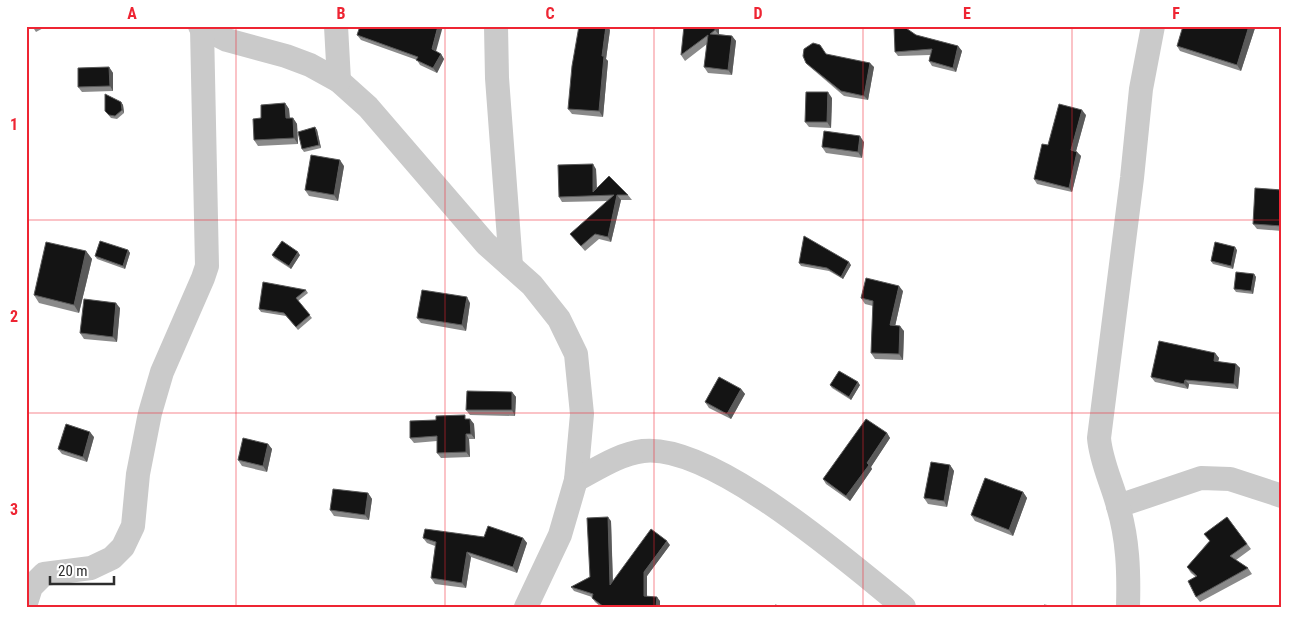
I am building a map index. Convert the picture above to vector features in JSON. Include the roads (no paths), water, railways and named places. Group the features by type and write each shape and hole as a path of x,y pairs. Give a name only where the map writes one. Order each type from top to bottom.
{"street":[{"path":"336,26 339,82"},
{"path":"496,26 497,78 511,266"},
{"path":"1128,607 1129,570 1126,537 1100,452 1100,428 1132,178 1141,89 1154,26"},
{"path":"26,603 30,587 44,574 91,568 112,558 123,547 133,526 138,474 150,413 162,372 204,278 207,266 201,27 227,40 286,56 310,65 339,82 368,107 486,244 532,285 559,319 576,354 582,414 576,480 560,535 526,607"},
{"path":"576,480 614,460 643,451 674,453 713,468 782,512 904,607"},
{"path":"1118,506 1201,478 1230,479 1282,496"}]}
